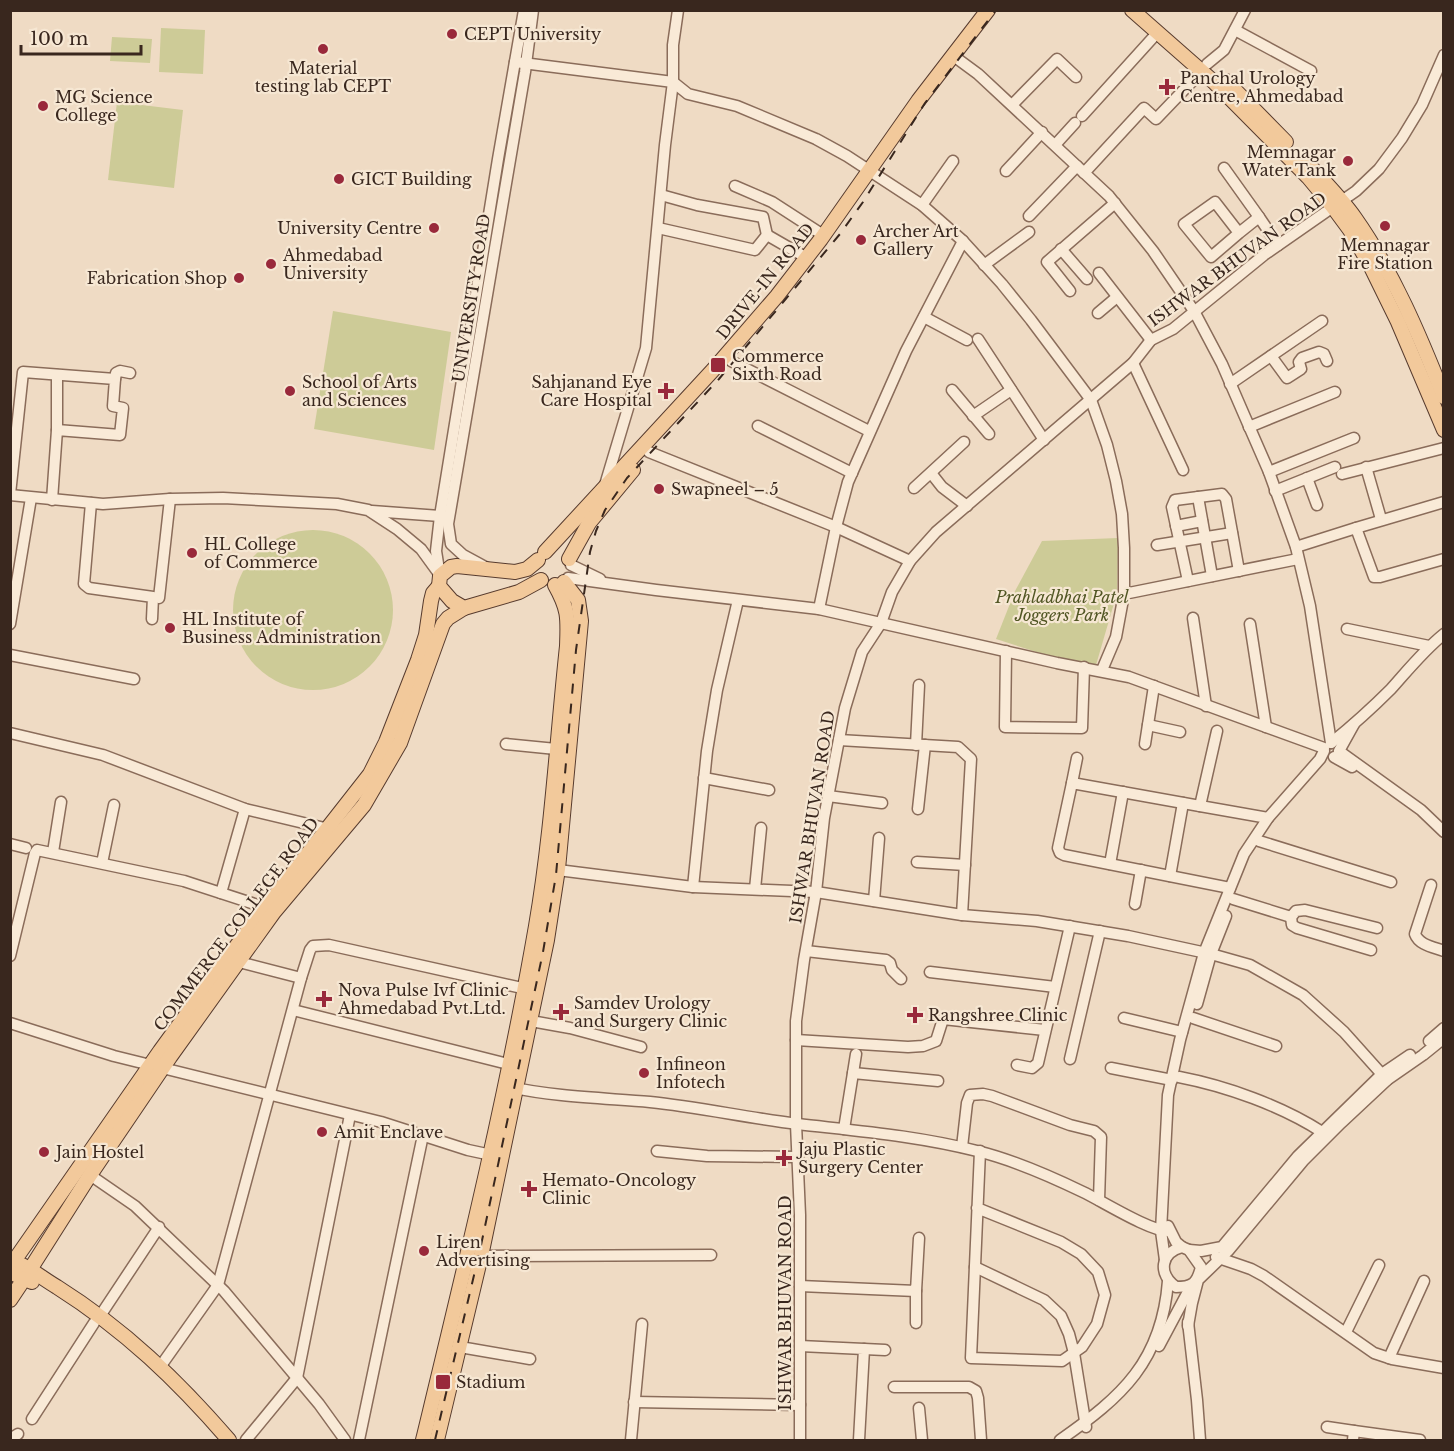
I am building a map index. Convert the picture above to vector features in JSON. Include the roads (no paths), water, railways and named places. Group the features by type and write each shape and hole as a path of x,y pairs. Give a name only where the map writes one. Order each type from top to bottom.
{"main road":[{"name":"DRIVE-IN ROAD","path":"565,574 589,523 783,300 873,173 918,101 988,10"},
{"name":"DRIVE-IN ROAD","path":"541,556 714,370 777,296 997,10"},
{"path":"1132,10 1205,67"},
{"path":"1145,10 1205,67 1308,177 1337,204 1375,249 1438,371 1443,397"},
{"path":"1337,204 1398,322 1443,430"},
{"path":"541,580 519,592 464,608 452,601 440,581 451,567 515,572 527,569 541,556 556,550 561,552 568,619 556,749 551,869"},
{"path":"541,556 536,570 541,580 547,584 565,574"},
{"path":"510,1087 508,1064 530,990 551,869 581,621 578,600 565,574"},
{"name":"COMMERCE COLLEGE ROAD","path":"11,1265 370,774 386,742 418,660 426,635 433,593 440,581"},
{"name":"COMMERCE COLLEGE ROAD","path":"10,1300 157,1066 239,962 270,910 345,830 364,805 400,743 443,624 447,618 464,608"},
{"path":"437,1440 444,1383 510,1087 531,1021 530,990"},
{"path":"423,1440 460,1347 481,1256 495,1156"},
{"path":"11,1265 97,1320 160,1366 189,1394 229,1440"},
{"path":"97,1320 183,1400 218,1440"}],"street":[{"name":"UNIVERSITY ROAD","path":"490,569 463,555 451,544 448,524 521,63 524,10"},
{"name":"UNIVERSITY ROAD","path":"440,581 436,551 440,516 521,63 533,10"},
{"path":"603,490 646,348 673,82 673,45 678,10"},
{"path":"1029,216 1081,170 1144,108 1156,119 1224,50 1245,10"},
{"path":"1235,30 1311,71"},
{"path":"1055,145 1158,32"},
{"name":"ISHWAR BHUVAN ROAD","path":"800,1440 796,1021 828,796 845,708 862,652 881,623 892,592 910,561 936,532 1133,363 1151,340 1173,329 1278,245 1356,191 1379,169 1402,138 1422,105 1443,55"},
{"path":"1012,105 1057,59 1076,77"},
{"path":"959,60 978,74 1042,132 1115,203 1153,251 1194,311 1230,384 1269,472 1296,547 1310,606 1330,751 1399,799 1443,839"},
{"path":"521,63 673,82 688,94 737,106 816,139 873,173 922,205 963,241 1032,320 1091,400 1107,445 1122,514 1124,594 1116,637 1102,670"},
{"path":"1006,171 1042,132"},
{"path":"922,205 953,161"},
{"path":"1224,168 1278,245"},
{"path":"735,186 772,202 824,236"},
{"path":"661,195 697,205 763,217 767,235 807,258"},
{"path":"1239,233 1215,202 1184,224 1210,257 1259,217"},
{"path":"1070,291 1047,262 1115,203"},
{"path":"658,228 755,250 767,235"},
{"path":"984,265 1029,232"},
{"path":"819,609 836,527 852,473 869,431 963,241"},
{"path":"1061,249 1087,279"},
{"path":"1100,273 1151,340"},
{"path":"1098,313 1117,297"},
{"path":"924,317 973,340 1011,390 1044,440"},
{"path":"1230,384 1322,321"},
{"path":"1271,356 1287,378 1301,369 1299,362 1302,358 1319,352 1327,361"},
{"path":"731,361 869,431"},
{"path":"1133,363 1183,470"},
{"path":"57,430 120,435 127,408 113,406 116,373 120,371 130,373"},
{"path":"116,379 24,372 10,494 91,503 131,503 170,498 292,501 440,516"},
{"path":"52,500 57,430 57,375"},
{"path":"952,390 989,435"},
{"path":"973,416 1011,390"},
{"path":"1249,427 1335,392"},
{"path":"758,426 852,473"},
{"path":"1269,472 1354,438"},
{"path":"914,488 964,442"},
{"path":"1275,491 1307,478 1366,467 1443,448"},
{"path":"649,452 836,527 910,561"},
{"path":"1366,467 1382,519"},
{"path":"931,473 942,487 967,506"},
{"path":"1307,478 1317,505"},
{"path":"1188,581 1172,507 1176,500 1222,494 1226,499 1239,571"},
{"path":"1198,497 1212,576"},
{"path":"10,624 31,498"},
{"path":"159,598 170,498"},
{"path":"1296,547 1443,502"},
{"path":"91,503 84,584 89,588 153,597 152,619"},
{"path":"368,510 410,539 428,557 440,581"},
{"path":"1176,526 1202,520"},
{"path":"1356,528 1374,577 1443,559"},
{"path":"1157,545 1232,533"},
{"path":"1124,594 1298,559"},
{"path":"565,574 611,584 819,609 1129,677 1330,751 1421,810 1443,832"},
{"path":"693,887 704,778 717,690 738,600"},
{"path":"1193,618 1206,706"},
{"path":"1250,624 1266,727"},
{"path":"1069,1440 1131,1381 1149,1354 1166,1303 1168,1281 1164,1272 1168,1095 1193,1018 1207,954 1233,899 1249,856 1271,823 1330,751 1436,640 1443,626"},
{"path":"1347,628 1436,640"},
{"path":"1006,651 1005,727 1082,728 1083,667"},
{"path":"10,655 134,679"},
{"path":"918,809 921,745 919,685"},
{"path":"1145,744 1154,686"},
{"path":"1148,725 1180,732"},
{"path":"1200,806 1217,731"},
{"path":"10,733 103,755 245,809 328,830 345,830"},
{"path":"839,740 958,747 971,759 962,915"},
{"path":"506,744 556,749"},
{"path":"1175,1078 1182,1032 1207,954 1244,854 1268,818 1320,759 1330,751"},
{"path":"1077,758 1059,848 1060,853 1230,888"},
{"path":"704,778 769,790"},
{"path":"1072,783 1268,818"},
{"path":"1110,864 1123,792"},
{"path":"828,796 882,803"},
{"path":"53,852 61,802"},
{"path":"1170,876 1183,803"},
{"path":"102,863 114,805"},
{"path":"221,893 245,809"},
{"path":"755,890 761,828"},
{"path":"874,901 879,838"},
{"path":"1259,841 1391,882"},
{"path":"10,844 26,848"},
{"path":"10,956 35,853 41,849 184,881 270,910"},
{"path":"917,862 965,865"},
{"path":"551,869 693,887 816,892 962,915 1070,926 1128,936 1207,954 1250,965 1303,995 1344,1032 1384,1077"},
{"path":"1135,904 1141,870"},
{"path":"1431,885 1415,934 1421,943 1443,951"},
{"path":"1233,899 1291,917"},
{"path":"1291,917 1296,911 1305,910 1377,928"},
{"path":"1291,917 1293,925 1297,928 1371,950"},
{"path":"1128,936 1131,923"},
{"path":"1017,1065 1032,1068 1038,1064 1070,926"},
{"path":"1070,1059 1100,931"},
{"path":"160,1366 218,1285 301,978 313,945 322,944 530,990"},
{"path":"806,951 885,960 890,963 892,970 901,979"},
{"path":"239,962 301,978"},
{"path":"930,972 1055,987"},
{"path":"293,1010 508,1064"},
{"path":"1124,1018 1182,1032"},
{"path":"1193,1018 1276,1046"},
{"path":"796,1040 923,1046 936,1041 944,1019 1045,1030"},
{"path":"531,1021 570,1028 641,1047"},
{"path":"10,1023 114,1056 350,1115 495,1156"},
{"path":"1201,1251 1222,1247 1298,1156 1322,1132 1443,1028"},
{"path":"1168,1281 1176,1287 1195,1283 1212,1268 1303,1161 1384,1077 1423,1055 1443,1038"},
{"path":"844,1129 856,1054"},
{"path":"1111,1068 1196,1080 1268,1105 1303,1120 1322,1132"},
{"path":"853,1073 938,1081"},
{"path":"510,1087 652,1102 962,1147 1034,1170 1099,1200 1146,1226 1165,1231 1185,1248 1201,1267 1195,1283 1148,1366 1125,1395 1085,1425 1060,1440"},
{"path":"962,1147 967,1103 970,1095 976,1094 992,1096 1070,1125 1094,1131 1101,1137 1099,1200"},
{"path":"246,1440 297,1378 350,1115"},
{"path":"359,1440 423,1135"},
{"path":"657,1151 707,1156 798,1157"},
{"path":"977,1208 1061,1242 1081,1254 1098,1272 1106,1295 1097,1324 1082,1347 1062,1361 971,1358 977,1208 980,1151"},
{"path":"90,1175 135,1206 218,1285 297,1378 345,1440"},
{"path":"32,1419 159,1227"},
{"path":"915,1323 920,1238"},
{"path":"1165,1260 1172,1250 1185,1248 1201,1251 1251,1269 1374,1353 1443,1368"},
{"path":"481,1256 711,1255"},
{"path":"1346,1332 1379,1265"},
{"path":"975,1267 1044,1300 1061,1316 1074,1353 1085,1425"},
{"path":"1212,1268 1235,1269 1261,1280 1371,1358 1443,1373"},
{"path":"1389,1358 1424,1281"},
{"path":"1195,1283 1188,1326 1200,1440"},
{"path":"800,1286 916,1291"},
{"path":"631,1440 642,1324"},
{"path":"800,1346 885,1350"},
{"path":"460,1347 531,1359"},
{"path":"859,1440 864,1349"},
{"path":"894,1387 969,1387 975,1391 978,1398 981,1440"},
{"path":"634,1402 800,1405"},
{"path":"919,1408 922,1440"},
{"path":"1327,1427 1353,1436 1420,1440"}],"railway":[{"path":"435,1440 480,1250 543,952 556,875 576,650 590,552 596,531 605,510 627,478 719,379 840,234 863,202 925,103 996,10"}],"place":[{"name":"CEPT University","path":"452,34"},
{"name":"Material testing lab CEPT","path":"323,49"},
{"name":"Panchal Urology Centre, Ahmedabad","path":"1167,87"},
{"name":"MG Science College","path":"43,106"},
{"name":"Memnagar Water Tank","path":"1348,161"},
{"name":"GICT Building","path":"339,179"},
{"name":"Memnagar Fire Station","path":"1385,226"},
{"name":"University Centre","path":"434,228"},
{"name":"Archer Art Gallery","path":"861,240"},
{"name":"Ahmedabad University","path":"271,264"},
{"name":"Fabrication Shop","path":"239,278"},
{"name":"Commerce Sixth Road","path":"718,365"},
{"name":"School of Arts and Sciences","path":"290,391"},
{"name":"Sahjanand Eye Care Hospital","path":"666,391"},
{"name":"Swapneel – 5","path":"659,489"},
{"name":"HL College of Commerce","path":"192,553"},
{"name":"HL Institute of Business Administration","path":"170,628"},
{"name":"Nova Pulse Ivf Clinic Ahmedabad Pvt.Ltd.","path":"324,999"},
{"name":"Samdev Urology and Surgery Clinic","path":"561,1012"},
{"name":"Rangshree Clinic","path":"915,1015"},
{"name":"Infineon Infotech","path":"644,1073"},
{"name":"Amit Enclave","path":"322,1132"},
{"name":"Jain Hostel","path":"44,1152"},
{"name":"Jaju Plastic Surgery Center","path":"784,1158"},
{"name":"Hemato-Oncology Clinic","path":"529,1189"},
{"name":"Liren Advertising","path":"424,1251"},
{"name":"Stadium","path":"443,1382"}],"park label":[{"name":"Prahladbhai Patel Joggers Park","path":"1062,606"}]}
